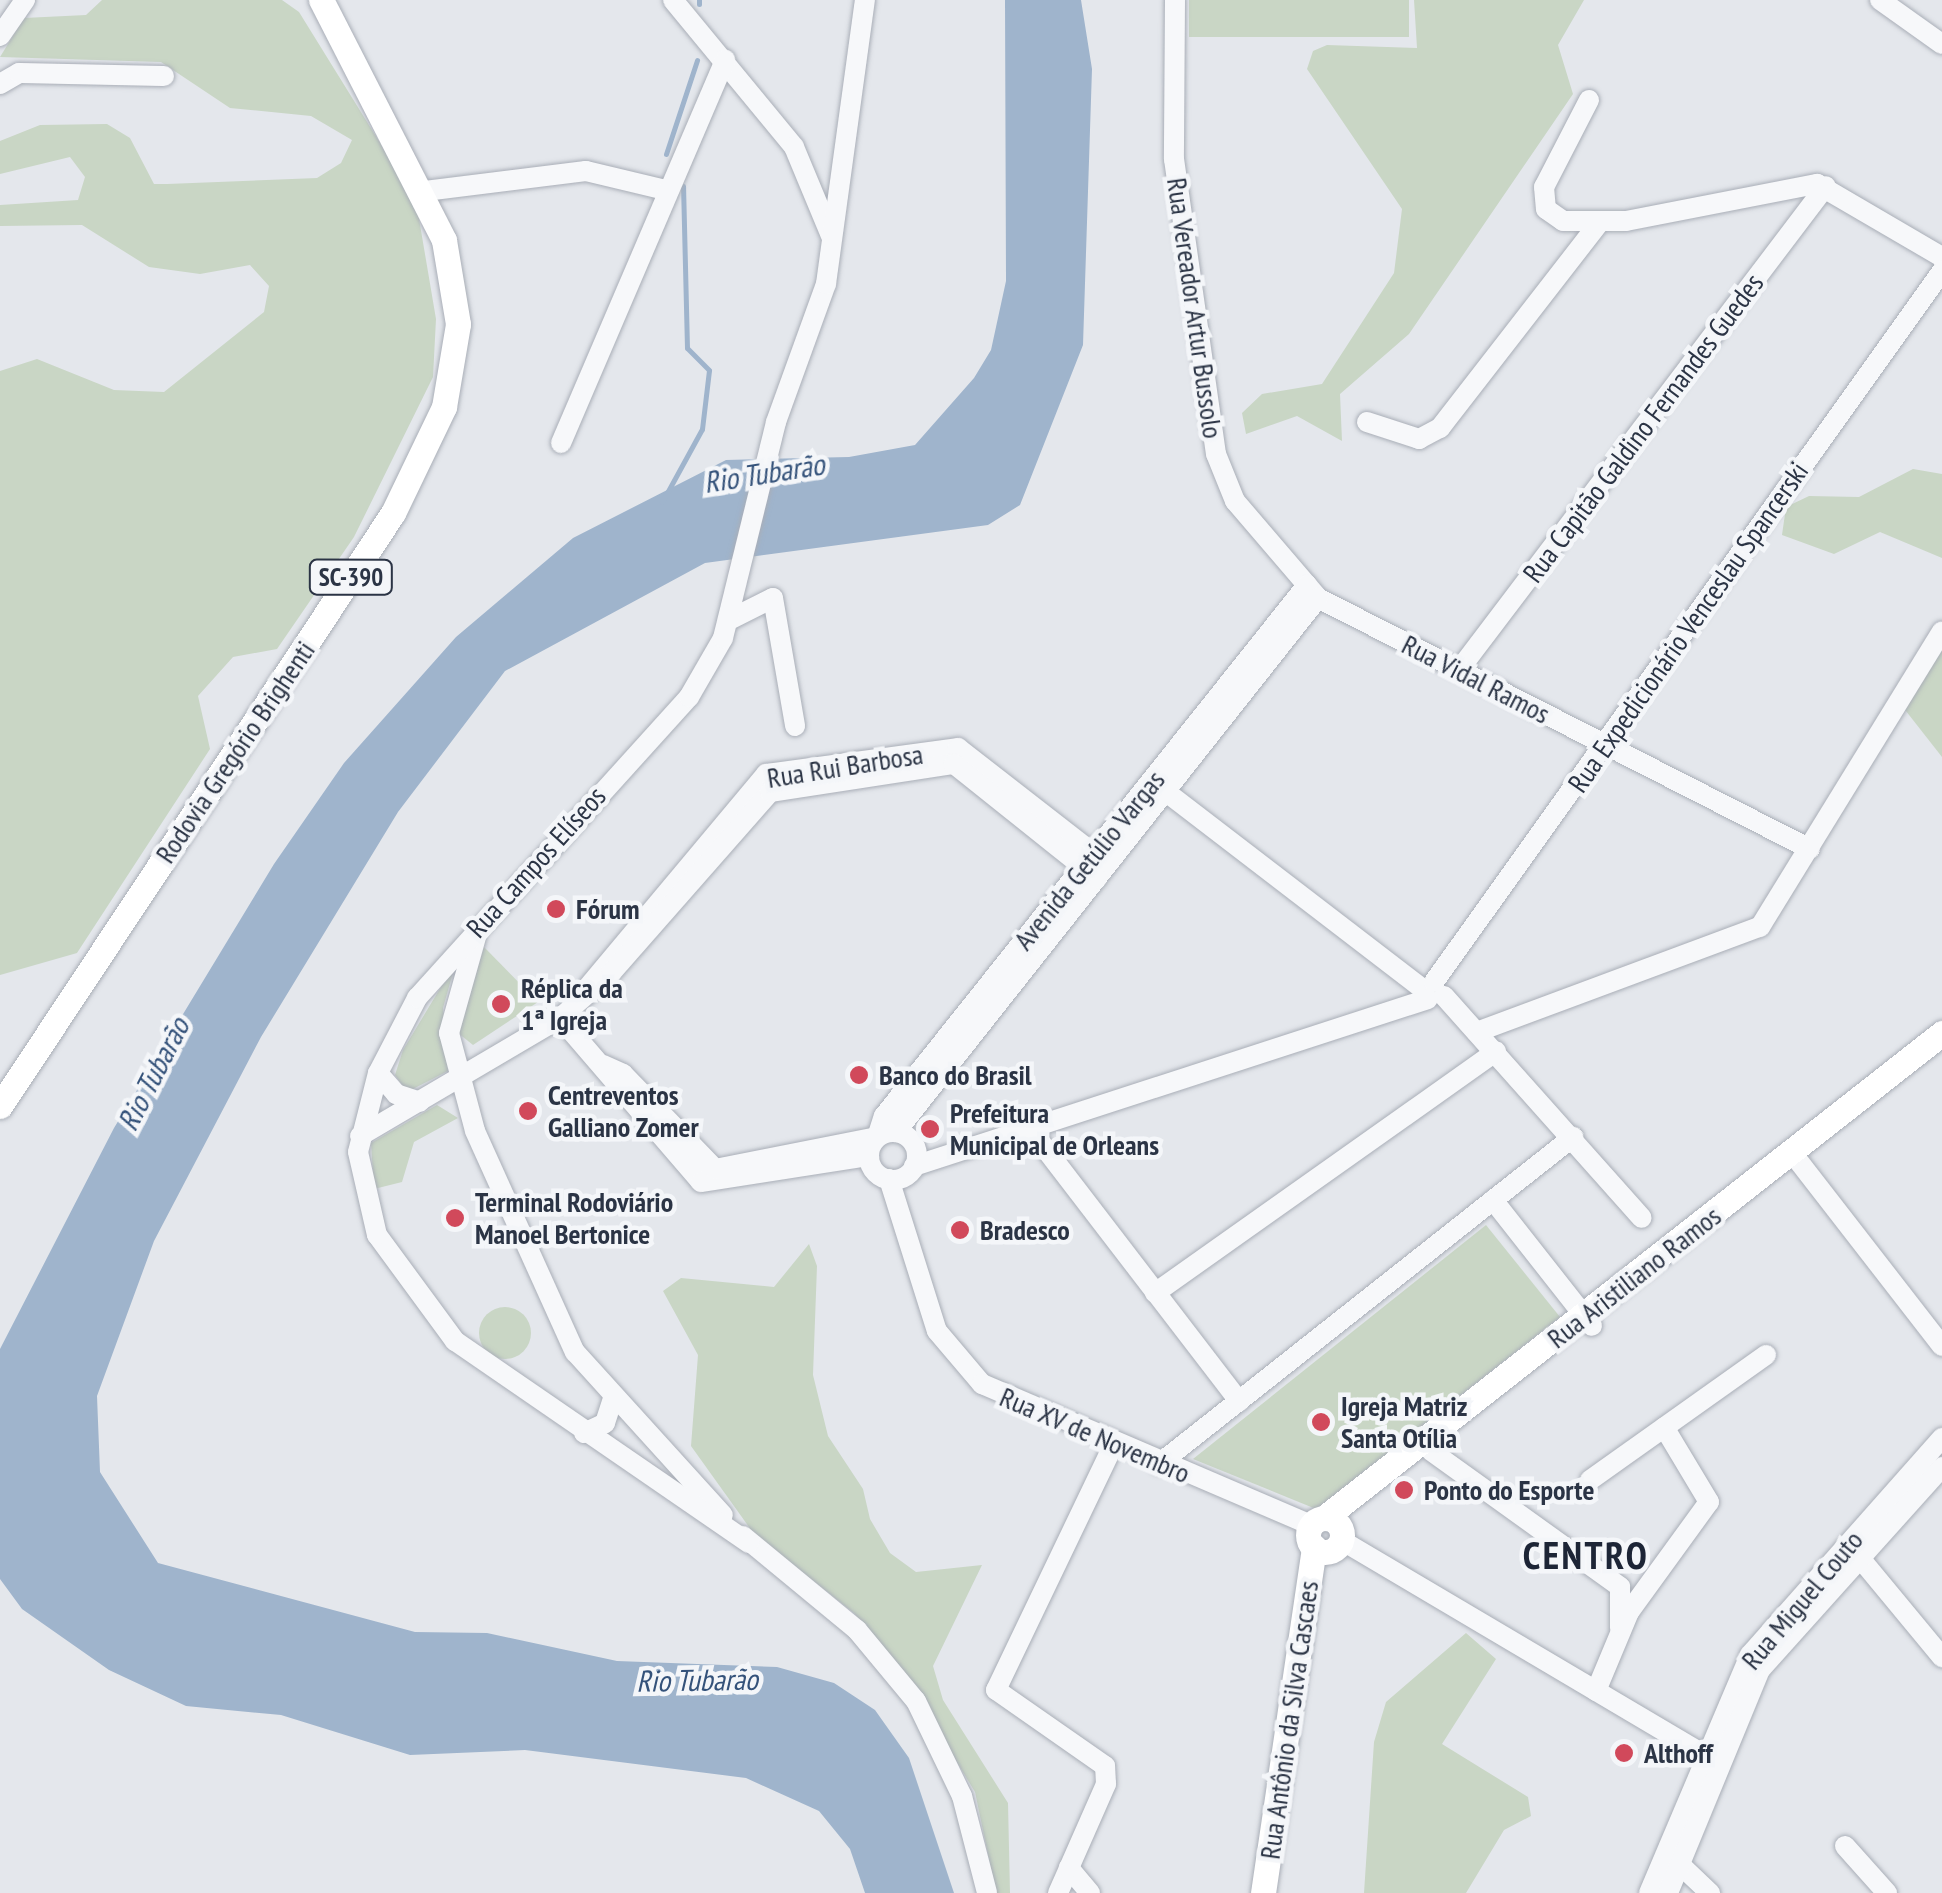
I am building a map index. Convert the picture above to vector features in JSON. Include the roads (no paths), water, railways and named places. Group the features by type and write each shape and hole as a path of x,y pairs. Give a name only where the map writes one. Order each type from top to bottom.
{"main road":[{"name":"Rodovia Gregório Brighenti","path":"0,1106 367,554 432,442 458,324 451,266 425,191 321,0"},
{"name":"Rua Aristiliano Ramos","path":"1797,1158 1942,1033"},
{"name":"Rua Aristiliano Ramos","path":"1326,1534 1588,1321 1942,1048"},
{"name":"Rua Aristiliano Ramos","path":"1326,1534 1588,1321"},
{"name":"Rua Antônio da Silva Cascaes","path":"1264,1893 1287,1787 1326,1534"},
{"name":"Rua Antônio da Silva Cascaes","path":"1278,1893 1287,1787"}],"street":[{"path":"0,36 25,0"},
{"path":"673,0 725,60 810,174 833,250"},
{"name":"Rua Campos Elíseos","path":"584,1433 476,1360 433,1317 376,1235 359,1176 360,1136 378,1074 417,998 688,697 732,611 776,422 833,250 865,0"},
{"name":"Rua Vereador Artur Bussolo","path":"1175,0 1174,159 1220,471 1313,592"},
{"path":"1880,0 1942,44"},
{"path":"562,444 725,60"},
{"path":"0,84 19,73 164,76"},
{"path":"1589,100 1543,198 1563,221 1598,224 1826,186 1942,258"},
{"path":"425,191 586,172 669,190"},
{"name":"Rua Capitão Galdino Fernandes Guedes","path":"1459,670 1826,186"},
{"path":"1366,422 1418,439 1440,428 1598,224"},
{"name":"Rua Expedicionário Venceslau Spancerski","path":"1433,992 1604,744 1942,271"},
{"name":"Rua Vidal Ramos","path":"1313,592 1810,850"},
{"name":"Avenida Getúlio Vargas","path":"881,1142 1313,592"},
{"path":"732,611 774,598 795,726"},
{"path":"1477,1032 1750,932 1810,850 1942,630"},
{"name":"Rua Rui Barbosa","path":"360,1136 560,1018 749,800 760,777 803,778 910,763 958,748 996,787 1095,865"},
{"path":"1158,786 1433,992 1496,1052 1642,1218"},
{"path":"486,917 450,1014 457,1081 568,1340 614,1398 749,1543"},
{"path":"881,1142 889,1179 914,1166 1433,992"},
{"path":"560,1018 705,1174 805,1160 881,1142 914,1144 914,1166"},
{"path":"1155,1293 1496,1052"},
{"path":"378,1074 396,1094 420,1102"},
{"path":"1030,1130 1239,1401"},
{"path":"1159,1464 1573,1137"},
{"path":"1797,1158 1942,1346"},
{"name":"Rua XV de Novembro","path":"889,1179 949,1352 996,1395 1326,1534 1712,1759"},
{"path":"1493,1200 1588,1321"},
{"path":"1590,1480 1766,1355"},
{"path":"614,1398 604,1423 584,1433 749,1543 857,1630 916,1701 962,1796 987,1893"},
{"path":"1596,1691 1620,1631 1709,1502 1664,1428"},
{"name":"Rua Miguel Couto","path":"1649,1893 1672,1858 1712,1759 1763,1652 1942,1438"},
{"path":"1058,1893 1106,1784 1105,1766 996,1690 1114,1446"},
{"path":"1431,1451 1620,1587 1620,1631"},
{"name":"Rua Miguel Couto","path":"1763,1652 1860,1558 1942,1467"},
{"path":"1860,1558 1942,1657"},
{"path":"1844,1846 1887,1893"},
{"path":"1672,1858 1710,1893"},
{"name":"Rua Miguel Couto","path":"1668,1893 1672,1858"},
{"path":"1069,1868 1090,1893"}],"water":[{"name":"Rio Tubarão","path":"1005,0 1081,0 1092,69 1083,345 1020,505 988,525 705,563 505,671 398,812 261,1037 154,1241 97,1396 100,1472 158,1563 415,1632 487,1633 617,1661 777,1667 834,1683 875,1710 909,1758 954,1893 865,1893 850,1849 819,1811 746,1778 525,1750 410,1755 281,1715 186,1706 109,1670 22,1609 0,1579 0,1349 114,1128 274,864 344,763 456,637 573,538 726,460 849,457 915,445 974,378 991,350 1006,281"}],"waterway":[{"path":"666,154 697,60"},
{"path":"662,502 702,429 709,370 687,348 683,186"}],"place":[{"name":"Fórum","path":"556,909"},
{"name":"Réplica da 1ª Igreja","path":"501,1004"},
{"name":"Banco do Brasil","path":"859,1075"},
{"name":"Centreventos Galliano Zomer","path":"528,1111"},
{"name":"Prefeitura Municipal de Orleans","path":"930,1129"},
{"name":"Terminal Rodoviário Manoel Bertonice","path":"455,1218"},
{"name":"Bradesco","path":"960,1230"},
{"name":"Igreja Matriz Santa Otília","path":"1321,1422"},
{"name":"Ponto do Esporte","path":"1404,1490"},
{"name":"Althoff","path":"1624,1753"}],"district":[{"name":"CENTRO","path":"1586,1555"}]}
